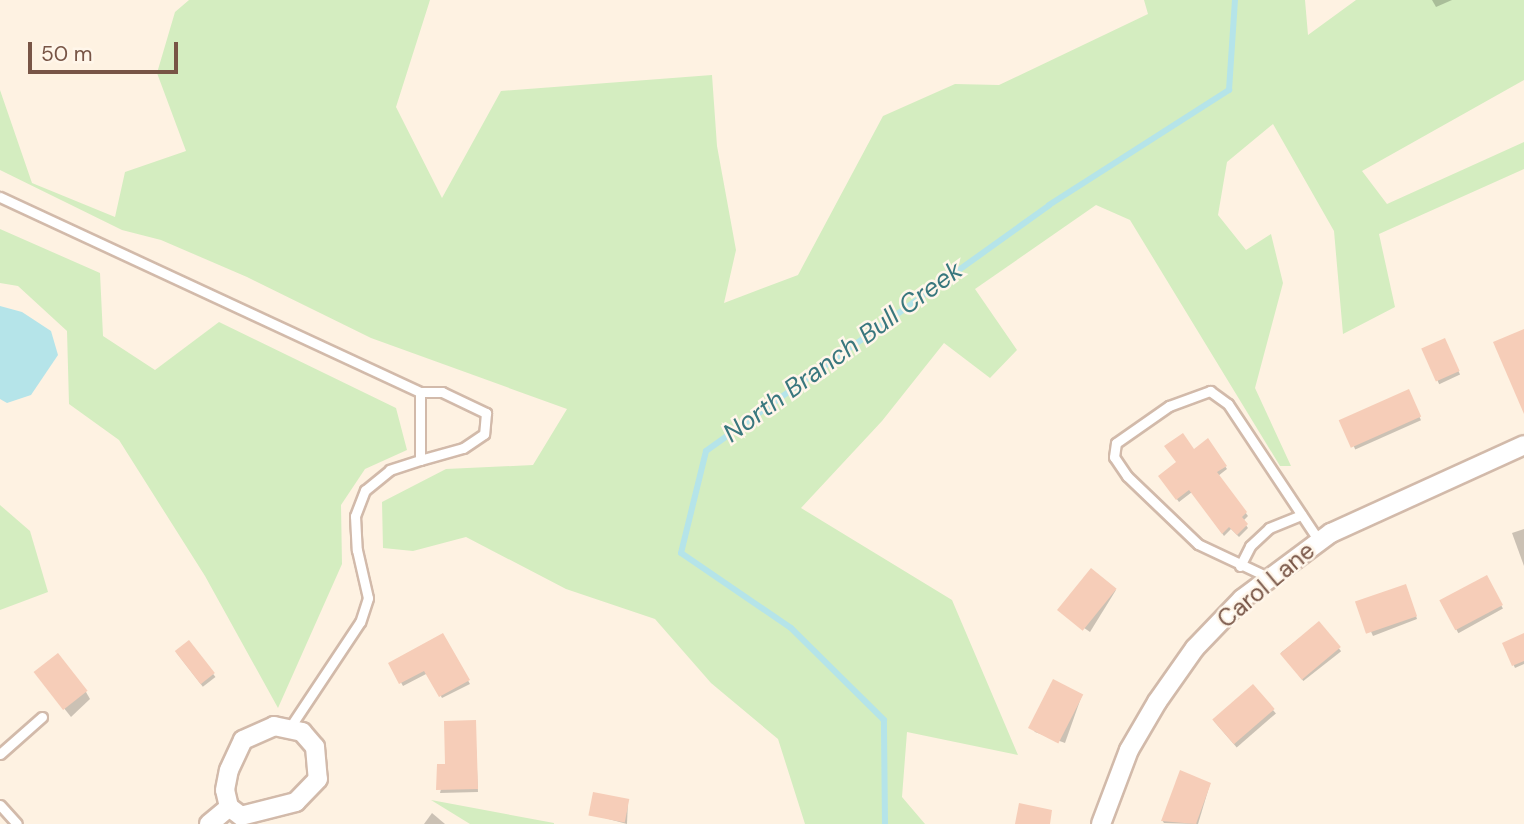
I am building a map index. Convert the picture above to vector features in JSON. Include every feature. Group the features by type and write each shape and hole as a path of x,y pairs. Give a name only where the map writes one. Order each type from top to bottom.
{"street":[{"name":"Carol Lane","path":"1101,824 1129,750 1157,702 1195,648 1268,577 1319,541 1392,501 1524,445"},
{"path":"274,726 302,733 315,747 318,772 310,791 296,802 264,813 241,816 229,807 225,790 229,770 243,740 274,726"},
{"path":"209,824 229,807"}],"lane":[{"path":"0,197 420,392 442,392 486,413 484,434 463,448 390,470 365,490 355,516 357,550 369,598 360,622 289,729"},
{"path":"1268,577 1198,544 1127,476 1114,457 1116,443 1169,406 1210,391 1228,404 1319,541"},
{"path":"420,392 420,460"},
{"path":"1240,566 1250,547 1269,528 1301,515"},
{"path":"0,754 42,717"},
{"path":"0,805 17,824"}],"green space":[{"path":"189,0 430,0 396,107 442,198 501,91 712,75 717,146 736,250 724,303 798,275 883,116 955,84 999,85 1148,14 1144,0 1305,0 1308,35 1356,0 1524,0 1524,80 1362,171 1387,204 1524,142 1524,169 1379,234 1395,307 1343,334 1334,231 1273,124 1227,162 1218,215 1246,250 1271,234 1283,283 1255,388 1291,466 1280,466 1130,220 1096,205 975,289 1017,350 990,378 944,343 882,421 801,508 952,600 1018,755 907,732 902,797 925,824 805,824 778,739 711,683 655,619 566,589 466,537 413,551 383,548 382,502 446,469 533,465 567,409 371,338 247,277 161,240 122,230 0,170 0,90 32,183 115,217 125,172 186,151 157,73 175,12"},
{"path":"0,229 100,273 103,336 155,370 219,322 396,408 407,450 365,469 341,505 342,564 278,708 205,576 119,440 69,404 67,331 18,286 0,283"},
{"path":"0,505 30,531 48,592 0,610"},
{"path":"431,800 554,823 554,824 470,824"}],"water":[{"path":"0,306 22,312 51,331 58,355 31,395 7,403 0,399"}],"building":[{"path":"1524,329 1524,414 1493,342"},
{"path":"1445,338 1460,371 1436,381 1421,349"},
{"path":"1409,389 1421,416 1351,448 1339,420"},
{"path":"1183,433 1194,449 1208,438 1227,466 1217,472 1247,512 1242,517 1248,524 1237,535 1229,527 1222,534 1189,490 1176,500 1158,476 1176,462 1164,446"},
{"path":"1091,568 1117,589 1083,631 1057,610"},
{"path":"1487,575 1503,605 1455,630 1439,600"},
{"path":"1406,584 1417,616 1366,634 1355,602"},
{"path":"1319,621 1341,647 1302,680 1280,654"},
{"path":"443,633 470,680 439,697 424,671 399,684 388,663"},
{"path":"1524,633 1524,661 1512,666 1502,643"},
{"path":"189,640 215,673 201,684 175,651"},
{"path":"58,653 88,691 63,710 34,672"},
{"path":"1053,679 1083,694 1058,743 1028,728"},
{"path":"1253,684 1275,709 1234,744 1212,719"},
{"path":"476,720 478,789 436,790 437,764 445,764 444,721"},
{"path":"1180,770 1211,783 1196,824 1161,821"},
{"path":"593,792 629,799 625,823 588,816"},
{"path":"1019,803 1052,810 1050,824 1015,824"}],"waterway":[{"name":"North Branch Bull Creek","path":"885,824 884,720 791,628 681,553 706,451 1049,205 1229,90 1235,0"}]}
